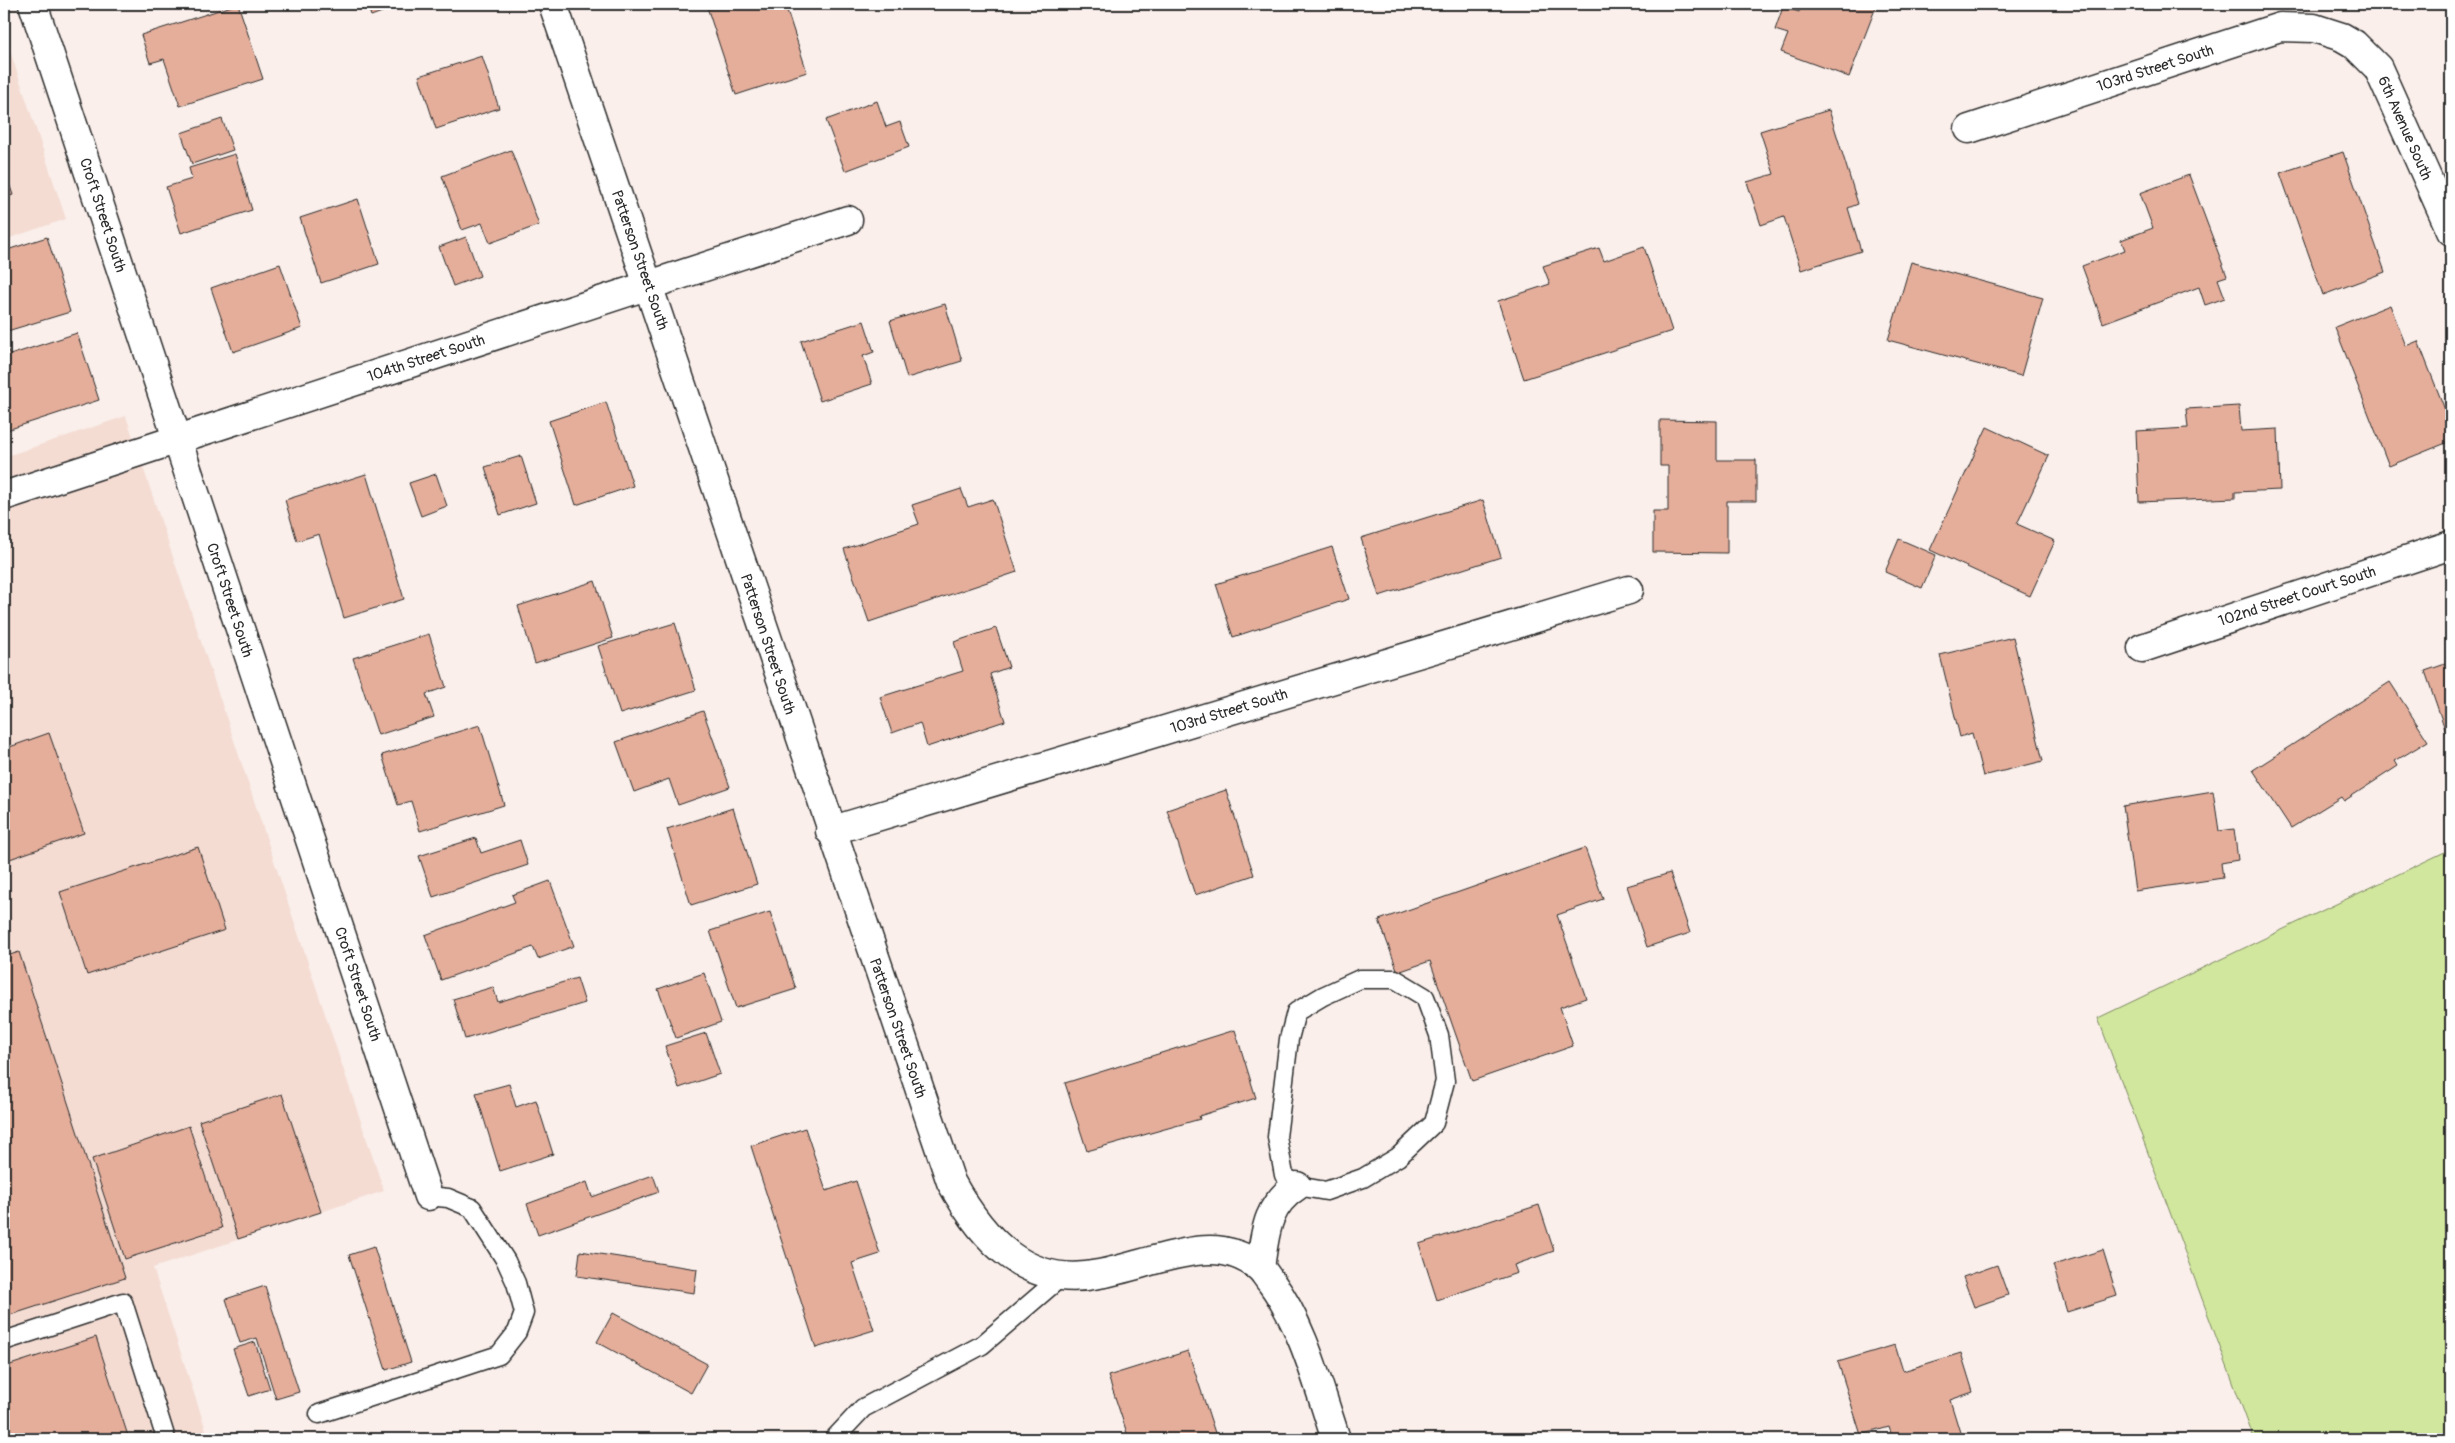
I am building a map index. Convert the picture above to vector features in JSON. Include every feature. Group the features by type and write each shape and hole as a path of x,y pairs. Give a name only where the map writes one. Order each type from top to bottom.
{"street":[{"name":"Croft Street South","path":"33,4 428,1196"},
{"name":"Patterson Street South","path":"553,4 649,285 830,831 951,1182 972,1217 987,1236 1019,1263 1061,1277"},
{"name":"103rd Street South","path":"1969,129 2280,27 2314,28 2342,37"},
{"name":"6th Avenue South","path":"2342,37 2354,44 2378,68 2451,231"},
{"name":"104th Street South","path":"4,496 848,220"},
{"name":"102nd Street Court South","path":"2142,648 2451,545"},
{"name":"103rd Street South","path":"830,831 1628,590"},
{"path":"1260,1268 1267,1226 1274,1210 1283,1194 1297,1186"},
{"path":"1061,1277 1098,1275 1208,1248 1236,1254 1260,1268 1284,1300 1301,1337 1336,1439"}],"lane":[{"path":"1360,979 1395,979 1425,998 1439,1035 1445,1081 1434,1123 1398,1157 1363,1178 1326,1191 1297,1186 1284,1175 1277,1137 1289,1039 1296,1012 1323,996 1360,979"},
{"path":"319,1414 499,1355 517,1332 524,1313 516,1284 506,1261 472,1208 448,1198 428,1196"},
{"path":"834,1439 863,1408 982,1345 1061,1277"},
{"path":"4,1341 123,1302 166,1439"}],"shaded area":[{"path":"4,33 66,219 4,240"},
{"path":"126,416 384,1191 153,1268 209,1439 4,1439 4,457"}],"green space":[{"path":"2451,849 2451,1439 2254,1439 2098,1018"}],"building":[{"path":"238,4 263,79 180,106 164,59 150,63 141,35"},
{"path":"367,4 404,4 371,16"},
{"path":"706,4 785,4 807,72 736,95"},
{"path":"1802,4 1877,4 1849,77 1781,52 1788,34 1775,30 1783,7 1799,12"},
{"path":"482,56 499,108 436,129 419,76"},
{"path":"877,101 886,127 900,122 909,147 845,171 826,120"},
{"path":"1829,110 1858,204 1848,208 1861,251 1801,270 1784,217 1761,225 1747,182 1774,174 1760,131"},
{"path":"222,119 233,150 192,164 181,133"},
{"path":"511,150 539,225 490,243 482,223 462,230 442,176"},
{"path":"2343,152 2385,272 2323,295 2280,173"},
{"path":"235,154 252,210 181,233 166,187 192,179 189,168"},
{"path":"4,169 13,195 4,198"},
{"path":"2189,175 2227,276 2218,279 2225,298 2205,305 2199,287 2103,323 2082,266 2125,250 2121,240 2153,228 2140,193"},
{"path":"358,199 379,264 321,283 300,218"},
{"path":"47,237 70,312 4,332 4,251"},
{"path":"466,237 480,276 453,286 439,247"},
{"path":"1644,247 1672,331 1524,379 1498,301 1550,284 1543,266 1599,248 1604,261"},
{"path":"1911,262 2043,298 2021,376 1888,340"},
{"path":"280,264 302,328 233,352 211,288"},
{"path":"945,304 962,361 907,378 890,321"},
{"path":"2390,305 2406,346 2418,341 2451,425 2451,441 2389,466 2335,327"},
{"path":"864,321 874,352 863,356 872,384 820,401 801,341"},
{"path":"77,333 99,400 4,431 4,341 10,355"},
{"path":"606,402 633,486 576,505 549,421"},
{"path":"2239,406 2241,431 2278,429 2280,490 2235,492 2235,498 2139,502 2136,431 2188,428 2186,409"},
{"path":"1660,420 1717,421 1717,460 1756,460 1756,501 1727,501 1727,553 1653,552 1653,511 1668,511 1668,466 1660,466"},
{"path":"1987,427 2049,456 2017,524 2055,541 2030,596 1930,550"},
{"path":"521,456 536,503 500,515 485,467"},
{"path":"366,474 404,599 344,618 319,534 297,541 285,500"},
{"path":"436,474 447,506 421,516 409,483"},
{"path":"961,489 968,507 993,499 1017,572 869,622 844,549 919,524 912,505"},
{"path":"1483,500 1501,557 1379,596 1361,538"},
{"path":"1899,539 1936,555 1922,588 1885,572"},
{"path":"1332,547 1349,599 1233,637 1216,584"},
{"path":"595,581 613,638 535,663 518,606"},
{"path":"675,623 696,690 620,714 598,646"},
{"path":"996,628 1009,667 990,674 1005,721 927,747 920,723 892,733 880,697 963,671 954,642"},
{"path":"429,634 446,687 426,694 434,717 378,735 353,658"},
{"path":"2013,637 2043,761 1983,776 1972,733 1960,737 1940,655"},
{"path":"2451,662 2451,733 2447,735 2425,671"},
{"path":"2390,682 2428,741 2395,761 2398,766 2344,801 2341,797 2291,828 2253,770"},
{"path":"703,711 730,787 678,805 669,779 634,792 616,742"},
{"path":"480,725 504,805 420,831 411,801 398,805 382,755"},
{"path":"49,733 84,833 4,861 4,749"},
{"path":"1226,790 1254,875 1195,895 1167,810"},
{"path":"2213,791 2219,831 2234,829 2238,860 2221,863 2223,878 2135,891 2123,806"},
{"path":"733,808 757,884 691,905 667,829"},
{"path":"476,838 481,853 520,840 528,865 433,897 419,856"},
{"path":"198,847 225,930 87,975 60,892"},
{"path":"1585,848 1603,899 1557,915 1586,998 1560,1007 1573,1046 1472,1081 1430,961 1398,972 1379,920"},
{"path":"1670,873 1690,933 1647,947 1627,886"},
{"path":"550,881 574,946 538,959 533,947 441,980 425,935 515,902 512,895"},
{"path":"770,912 796,989 736,1008 710,931"},
{"path":"19,952 125,1278 4,1317 4,957"},
{"path":"704,973 721,1022 676,1038 658,989"},
{"path":"577,978 585,1003 465,1039 453,999 493,987 498,1002"},
{"path":"1235,1030 1256,1098 1199,1116 1200,1119 1087,1151 1065,1083"},
{"path":"706,1033 720,1074 679,1088 665,1046"},
{"path":"509,1084 516,1107 536,1100 553,1154 500,1171 476,1093"},
{"path":"282,1094 321,1212 238,1239 199,1121"},
{"path":"189,1126 222,1228 125,1259 92,1159"},
{"path":"805,1128 826,1191 856,1181 880,1254 852,1263 874,1330 816,1348 751,1146"},
{"path":"653,1175 659,1192 538,1235 527,1204 587,1182 592,1197"},
{"path":"1539,1205 1554,1251 1514,1265 1517,1273 1437,1300 1419,1244"},
{"path":"374,1247 411,1362 386,1370 349,1255"},
{"path":"2103,1250 2117,1296 2067,1312 2053,1265"},
{"path":"580,1251 697,1269 694,1293 577,1276"},
{"path":"1997,1265 2008,1295 1974,1307 1963,1277"},
{"path":"265,1286 299,1392 276,1399 257,1338 240,1343 226,1299"},
{"path":"613,1313 707,1364 691,1393 597,1342"},
{"path":"96,1337 129,1439 4,1439 4,1367"},
{"path":"255,1342 270,1389 249,1396 233,1349"},
{"path":"1895,1345 1903,1371 1961,1353 1973,1392 1950,1400 1962,1439 1893,1439 1889,1427 1861,1435 1838,1362"},
{"path":"1188,1351 1217,1439 1129,1439 1108,1376"}]}
